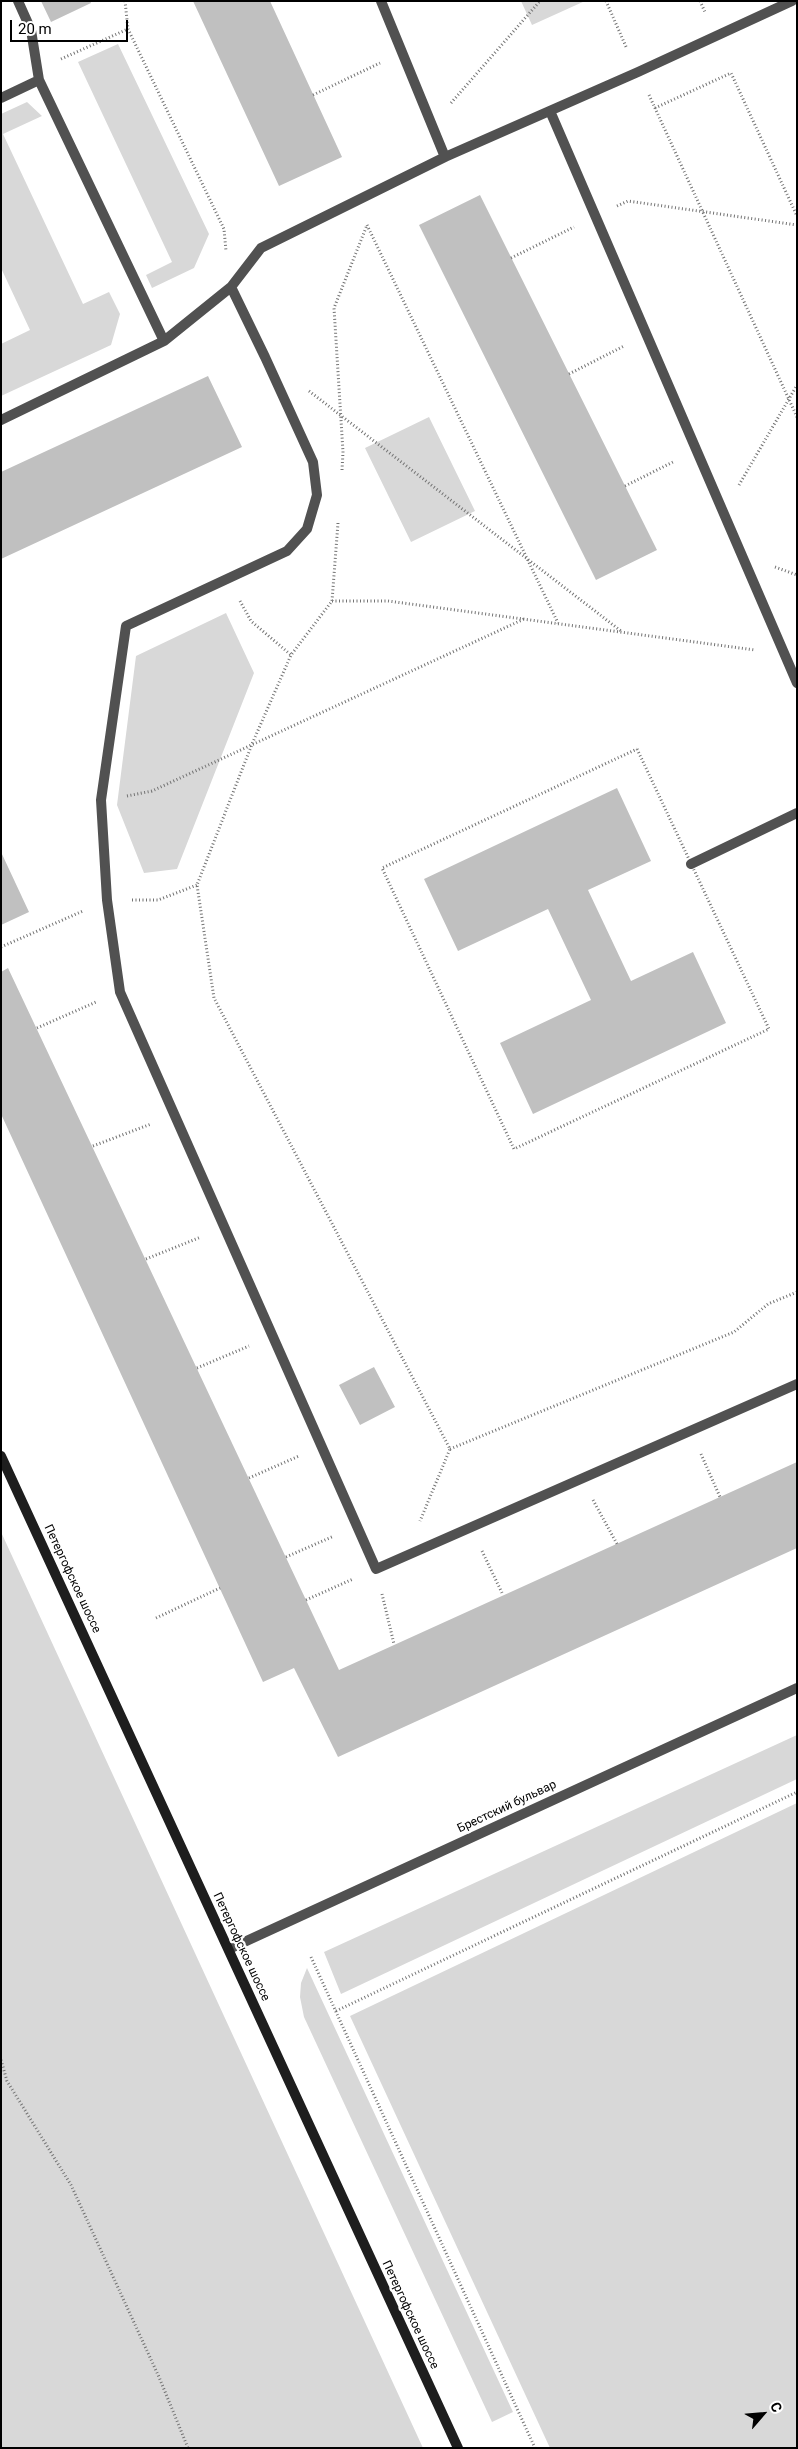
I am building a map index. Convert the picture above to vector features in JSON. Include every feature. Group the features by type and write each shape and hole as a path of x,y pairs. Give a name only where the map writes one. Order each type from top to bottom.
{"street":[{"path":"18,1 31,30 39,80 164,341"},
{"path":"382,1 445,157"},
{"path":"1,420 164,341 231,287 261,248 445,157 638,72 792,1"},
{"path":"1,98 39,80"},
{"path":"550,111 797,683"},
{"path":"231,287 265,356 313,462 317,495 307,529 287,551 126,626 101,800 107,900 120,992 174,1116 226,1227 272,1336 376,1569 797,1384"},
{"path":"691,864 797,813"},
{"name":"Петергофское шоссе","path":"1,1456 458,2448"},
{"name":"Брестский бульвар","path":"229,1950 797,1688"}],"path":[{"path":"125,1 128,29 224,229 231,287"},
{"path":"432,125 540,1"},
{"path":"606,1 797,417"},
{"path":"39,80 55,62 128,29"},
{"path":"313,95 402,52"},
{"path":"655,108 731,73 797,216"},
{"path":"356,201 558,623"},
{"path":"511,258 628,201 797,225"},
{"path":"342,475 343,452 334,308 367,225"},
{"path":"569,374 647,335"},
{"path":"723,511 797,385"},
{"path":"303,386 623,632"},
{"path":"625,486 697,450"},
{"path":"338,522 332,600 292,655 252,744 197,885 214,998 450,1449"},
{"path":"228,578 251,621 292,655"},
{"path":"332,600 388,600 785,654"},
{"path":"101,800 152,791 524,619"},
{"path":"637,749 691,864 769,1029 514,1149 382,868 637,749"},
{"path":"1,948 107,900 158,900 197,885"},
{"path":"37,1028 120,992"},
{"path":"93,1146 174,1116"},
{"path":"146,1259 226,1227"},
{"path":"405,1557 450,1449 734,1332 768,1304 797,1292"},
{"path":"197,1368 272,1336"},
{"path":"690,1431 720,1496"},
{"path":"249,1478 322,1445"},
{"path":"582,1479 616,1544"},
{"path":"286,1558 357,1525"},
{"path":"470,1528 503,1595"},
{"path":"306,1600 376,1569 394,1644"},
{"path":"156,1618 220,1588"},
{"path":"336,2011 797,1792"},
{"path":"311,1957 535,2448"},
{"path":"1,2060 7,2081 71,2186 159,2377 188,2448"}],"shaded area":[{"path":"521,1 585,1 532,25"},
{"path":"118,44 209,234 194,268 152,288 146,275 172,262 78,62"},
{"path":"27,102 42,116 3,134 83,304 109,292 120,314 111,345 1,396 1,344 30,330 1,268 1,114"},
{"path":"429,417 475,511 411,542 365,448"},
{"path":"226,613 254,673 177,869 144,873 117,805 136,656"},
{"path":"1,1532 423,2448 1,2448"},
{"path":"797,1735 797,1779 341,1994 324,1952"},
{"path":"797,1803 797,2448 550,2448 350,2016"},
{"path":"307,1968 513,2412 492,2422 304,2017 300,1997 301,1983"}],"building":[{"path":"41,1 90,1 91,3 51,22"},
{"path":"193,1 270,1 342,157 279,186"},
{"path":"480,195 657,550 596,580 419,225"},
{"path":"208,376 242,447 1,559 1,472"},
{"path":"617,788 651,861 588,890 631,981 693,952 726,1023 533,1114 500,1043 591,1000 548,909 458,951 424,879"},
{"path":"1,852 29,912 1,925"},
{"path":"8,968 339,1670 797,1462 797,1548 338,1757 294,1668 263,1682 1,1114 1,972"},
{"path":"374,1367 395,1407 360,1425 339,1385"}]}
